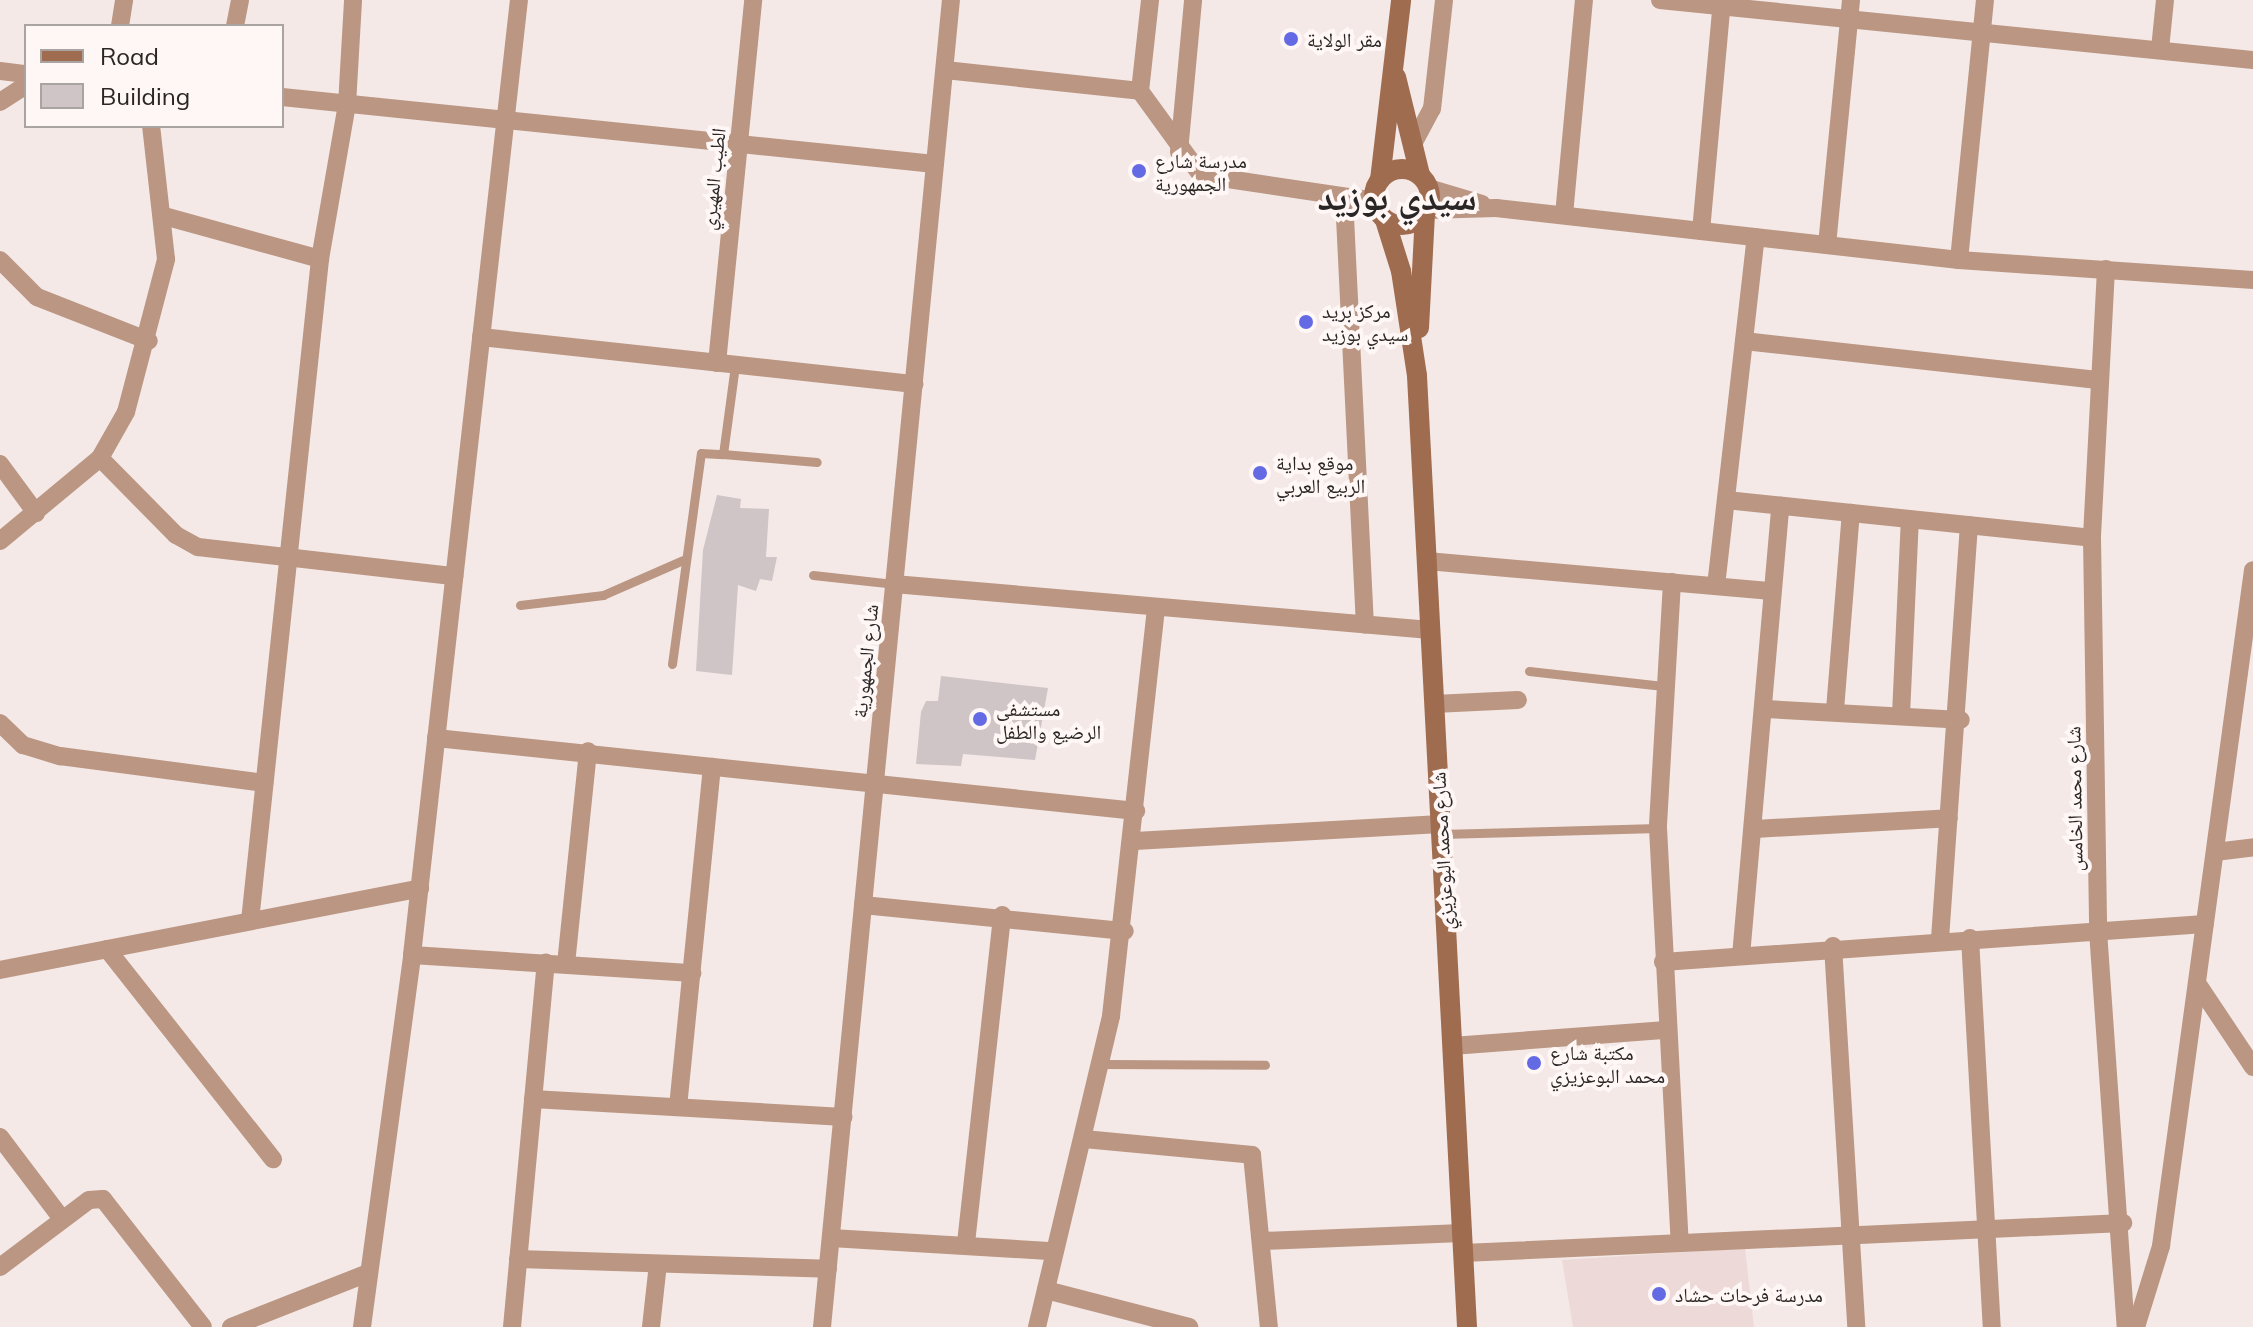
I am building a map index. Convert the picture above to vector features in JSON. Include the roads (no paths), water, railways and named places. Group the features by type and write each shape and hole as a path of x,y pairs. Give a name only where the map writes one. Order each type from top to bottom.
{"main road":[{"path":"1393,65 1424,181 1426,212 1406,225 1385,220 1375,201 1401,0"},
{"path":"1380,180 1399,169 1424,181"},
{"name":"شارع محمد البوعزيزي","path":"1417,376 1426,212"},
{"name":"شارع محمد البوعزيزي","path":"1385,220 1401,271 1417,376 1467,1327"}],"street":[{"path":"120,24 124,0"},
{"path":"235,24 240,0"},
{"path":"250,921 320,259 347,105 353,0"},
{"path":"362,1327 420,888 519,0"},
{"name":"الطيب المهيري","path":"726,364 739,144 753,0"},
{"name":"شارع الجمهورية","path":"822,1327 951,0"},
{"path":"1150,0 1140,91 1179,152 1215,181 1375,201"},
{"path":"1179,152 1193,0"},
{"path":"1413,144 1432,109 1444,0"},
{"path":"1564,215 1584,0"},
{"path":"1660,0 1850,9 1982,32 2253,60"},
{"path":"1959,260 1985,0"},
{"path":"2160,49 2165,0"},
{"path":"1701,231 1722,3"},
{"path":"1827,245 1850,9"},
{"path":"945,70 1140,91"},
{"path":"0,71 24,74"},
{"path":"0,102 24,86"},
{"path":"284,97 935,164"},
{"path":"0,541 100,458 119,429 149,341 166,259 164,216 151,128"},
{"path":"1424,181 1496,208"},
{"path":"1344,197 1365,624"},
{"path":"1426,212 1496,208 1959,260 2253,280"},
{"path":"164,216 320,259"},
{"path":"1716,586 1756,237"},
{"path":"0,260 37,297 149,341"},
{"name":"شارع محمد الخامس","path":"2106,269 2092,538 2098,931 2123,1223 2126,1327"},
{"path":"481,337 914,384"},
{"path":"1744,341 2100,380"},
{"path":"100,458 186,542 290,560 454,576"},
{"path":"0,464 36,513"},
{"path":"1726,500 2092,538"},
{"path":"1741,956 1766,709 1780,506"},
{"path":"1835,710 1851,513"},
{"path":"1901,715 1910,519"},
{"path":"1940,939 1949,818 1961,720 1969,525"},
{"path":"1427,561 1772,591"},
{"path":"2136,1327 2161,1246 2253,570"},
{"path":"1672,582 1663,686 1658,828 1666,1030 1680,1241"},
{"path":"894,584 1430,630"},
{"path":"1037,1327 1053,1251 1101,1064 1125,931 1156,608"},
{"path":"1434,704 1518,700"},
{"path":"1766,709 1835,710 1961,720"},
{"path":"0,723 23,745 60,756 264,783"},
{"path":"436,738 588,751 712,767 1136,811"},
{"path":"566,964 588,751"},
{"path":"678,1107 712,767"},
{"path":"1755,829 1949,818"},
{"path":"1135,841 1441,829"},
{"path":"2215,852 2253,847"},
{"path":"0,970 420,888"},
{"path":"863,905 1002,915 1125,931"},
{"path":"966,1243 1002,915"},
{"path":"1663,962 1833,946 2205,924"},
{"path":"1970,938 1992,1327"},
{"path":"1833,946 1856,1327"},
{"path":"107,949 273,1159"},
{"path":"412,955 692,973"},
{"path":"512,1327 546,963"},
{"path":"2197,983 2253,1067"},
{"path":"1452,1046 1666,1030"},
{"path":"533,1099 843,1117"},
{"path":"0,1137 62,1219"},
{"path":"1084,1139 1252,1155 1269,1327"},
{"path":"0,1267 89,1200 107,1202 203,1327"},
{"path":"1261,1241 1680,1241 2123,1223"},
{"path":"831,1238 966,1243 1053,1251"},
{"path":"518,1259 828,1269"},
{"path":"651,1327 658,1264"},
{"path":"231,1327 368,1273"},
{"path":"1046,1290 1189,1327"}],"lane":[{"path":"723,454 726,364"},
{"path":"672,664 683,560 701,453 817,462"},
{"path":"520,605 603,595 683,560"},
{"path":"813,575 894,584"},
{"path":"1529,671 1663,686"},
{"path":"1441,829 1658,828"},
{"path":"1101,1064 1265,1065"}],"place":[{"name":"مقر الولاية","path":"1291,39"},
{"name":"مدرسة شارع الجمهورية","path":"1139,171"},
{"name":"مركز بريد سيدي بوزيد","path":"1306,322"},
{"name":"موقع بداية الربيع العربي","path":"1260,473"},
{"name":"مستشفى الرضيع والطفل","path":"980,719"},
{"name":"مكتبة شارع محمد البوعزيزي","path":"1534,1063"},
{"name":"مدرسة فرحات حشاد","path":"1659,1294"}],"district":[{"name":"سيدي بوزيد","path":"1397,197"}]}
